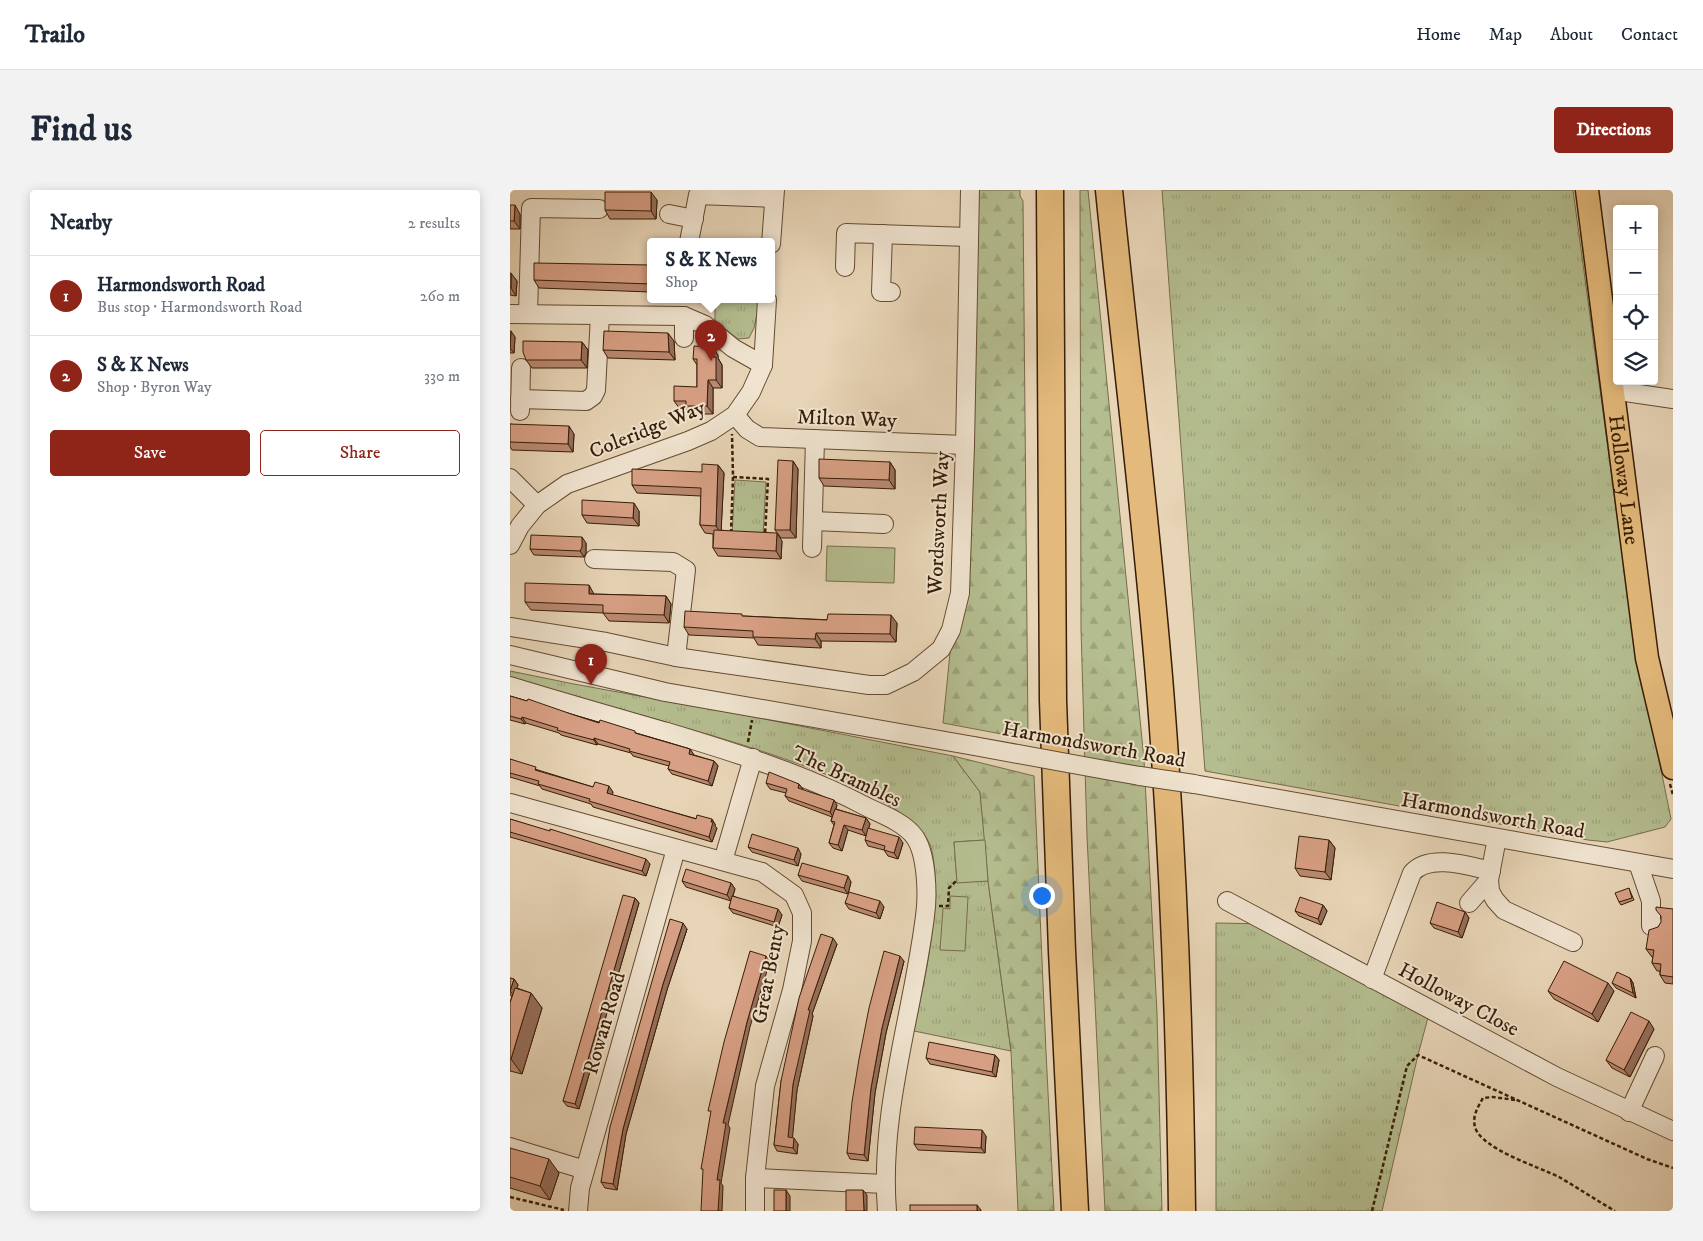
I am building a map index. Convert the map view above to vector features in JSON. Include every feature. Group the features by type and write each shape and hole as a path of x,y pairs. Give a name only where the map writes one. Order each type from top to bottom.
{"highway":[{"path":"1050,190 1055,756 1061,941 1075,1211"},
{"path":"1109,190 1148,541 1170,818 1181,1088 1182,1211"}],"main road":[{"name":"Holloway Lane","path":"1587,190 1647,658 1673,768"}],"street":[{"name":"Wordsworth Way","path":"510,627 606,642 676,657 869,685 886,684 913,672 941,648 951,630 960,593 970,190"},
{"path":"691,238 698,195 774,194 771,238"},
{"path":"599,209 531,208 519,314 684,316 705,325 733,348 763,365"},
{"path":"669,214 694,219"},
{"path":"845,267 846,233 969,237"},
{"path":"883,234 881,292 891,292"},
{"name":"Coleridge Way","path":"510,545 520,526 537,506 567,484 688,441 711,431 733,416 751,392 763,365 767,303"},
{"path":"521,368 520,405 586,401 596,390 600,314"},
{"path":"684,316 684,338"},
{"path":"1612,390 1673,398"},
{"name":"Milton Way","path":"733,416 747,429 760,437 965,445"},
{"path":"812,548 815,439"},
{"path":"510,478 537,506"},
{"path":"813,521 884,524"},
{"path":"594,559 673,562 686,570 676,657"},
{"name":"Harmondsworth Road","path":"510,655 665,692 1673,869"},
{"name":"The Brambles","path":"510,686 749,757 837,791 897,822 914,836 924,861 925,906 919,956 888,1132 885,1184 887,1211"},
{"path":"723,861 749,757"},
{"name":"Great Benty","path":"510,803 762,872 794,895 802,913 802,941 792,990 765,1086 755,1178 755,1211"},
{"path":"1497,838 1490,876 1492,896 1504,910 1573,942"},
{"name":"Rowan Road","path":"578,1211 580,1188 676,849"},
{"path":"1372,979 1415,869 1426,864 1446,862 1490,876"},
{"path":"1638,863 1651,901 1651,926 1656,927"},
{"path":"1469,903 1490,876"},
{"name":"Holloway Close","path":"1227,901 1557,1077 1673,1131"},
{"path":"1629,1112 1656,1056"},
{"path":"510,1147 585,1170"},
{"path":"755,1178 885,1184"}],"path":[{"path":"730,537 733,477 733,416"},
{"path":"733,477 768,479 765,538"},
{"path":"749,757 752,722"},
{"path":"925,906 948,906 949,888 957,880"},
{"path":"1372,1211 1407,1066 1418,1055 1647,1159 1673,1168"},
{"path":"1518,1101 1493,1097 1483,1098 1477,1108 1474,1119 1475,1128 1485,1140 1497,1149 1558,1177 1615,1211"},
{"path":"510,1197 570,1211"}],"green space":[{"path":"975,190 1020,190 1020,196 1023,201 1028,739 943,723 954,629"},
{"path":"1080,190 1088,190 1144,760 1157,1014 1162,1211 1105,1211 1087,836 1081,629"},
{"path":"1162,190 1573,190 1632,626 1671,819 1665,827 1607,842 1588,840 1205,771"},
{"path":"715,303 760,303 754,328 749,338 738,339 715,321"},
{"path":"735,480 766,482 763,536 732,535"},
{"path":"827,546 895,548 894,583 826,581"},
{"path":"510,671 953,756 980,792 985,840 954,842 957,882 988,881 1011,1051 914,1031 931,938 935,900 934,864 931,847 915,825 887,804 806,767 718,737 510,677"},
{"path":"953,756 1034,776 1054,1211 1018,1211 1011,1051 988,881 980,792"},
{"path":"985,840 988,881 957,883 954,842"},
{"path":"950,896 968,897 965,951 940,950 943,908 950,909"},
{"path":"1216,923 1269,924 1430,1010 1382,1211 1216,1211"}],"building":[{"path":"605,192 651,192 651,211 605,210"},
{"path":"510,205 515,205 514,221 510,221"},
{"path":"534,263 647,265 647,284 534,280"},
{"path":"604,331 668,333 669,352 603,350"},
{"path":"523,341 582,342 581,360 526,360 523,352"},
{"path":"694,346 712,347 712,357 716,357 716,380 708,380 707,406 686,406 686,401 674,401 674,386 697,387 697,359 693,359"},
{"path":"510,424 569,426 568,444 510,442"},
{"path":"819,459 890,462 889,480 819,478"},
{"path":"778,460 793,461 790,530 775,530"},
{"path":"702,464 718,465 716,526 700,525 701,488 632,485 632,469 702,472"},
{"path":"582,500 634,503 633,518 582,515"},
{"path":"714,530 777,533 776,551 713,548"},
{"path":"531,535 582,537 582,547 580,551 530,549"},
{"path":"525,583 589,585 589,594 666,596 664,615 603,613 603,605 525,602"},
{"path":"685,611 827,620 828,614 891,615 890,634 816,633 815,639 753,637 753,631 684,627"},
{"path":"510,696 527,701 528,699 599,723 600,720 635,731 635,733 690,749 689,754 714,761 708,781 668,769 670,762 629,751 630,749 594,738 594,740 557,730 558,728 522,717 521,719 510,716"},
{"path":"510,759 536,767 535,770 593,787 595,782 609,786 607,793 696,819 697,815 712,819 709,837 538,784 539,781 510,773"},
{"path":"769,772 799,784 798,788 834,800 830,812 785,796 787,789 766,783"},
{"path":"835,809 866,818 862,830 844,825 838,845 829,843 835,822 831,821"},
{"path":"510,819 550,831 550,829 646,859 642,871 510,832"},
{"path":"868,828 899,837 894,853 884,850 885,846 865,840"},
{"path":"752,834 798,848 794,860 748,847"},
{"path":"1299,836 1329,840 1325,872 1295,868"},
{"path":"802,863 848,876 844,888 798,875"},
{"path":"686,869 731,883 727,895 682,881"},
{"path":"1629,888 1632,898 1619,902 1615,893"},
{"path":"849,892 880,901 876,913 845,903"},
{"path":"623,895 635,898 575,1104 563,1101"},
{"path":"732,896 778,909 774,922 729,908"},
{"path":"1300,897 1323,905 1318,919 1295,911"},
{"path":"1437,902 1465,912 1458,932 1430,923"},
{"path":"1656,907 1673,909 1673,977 1660,975 1661,964 1652,963 1654,950 1646,949 1649,930 1658,927 1661,922 1661,916"},
{"path":"670,919 683,923 663,984 623,1129 613,1184 601,1182 610,1127"},
{"path":"821,934 833,938 808,1010 810,1010 793,1084 788,1137 794,1138 793,1148 774,1145 781,1081 799,998"},
{"path":"750,951 766,956 747,1022 723,1123 726,1123 717,1180 720,1180 718,1211 701,1211 703,1169 701,1169 711,1111 708,1111 724,1042"},
{"path":"884,951 900,956 882,1028 871,1088 864,1155 847,1153 859,1059 869,1008"},
{"path":"1564,961 1608,983 1592,1014 1548,991"},
{"path":"1617,972 1630,978 1633,993 1612,983"},
{"path":"510,978 514,979 510,991"},
{"path":"515,988 531,993 511,1059 510,1003"},
{"path":"1631,1012 1649,1021 1624,1070 1606,1060"},
{"path":"929,1042 995,1055 992,1072 926,1058"},
{"path":"915,1127 982,1130 981,1148 914,1144"},
{"path":"510,1148 549,1159 540,1186 510,1177"},
{"path":"774,1190 786,1190 786,1211 774,1211"},
{"path":"846,1190 863,1190 864,1211 846,1211"},
{"path":"910,1205 977,1205 977,1211 910,1211"}],"place":[{"name":"S & K News","path":"711,361"},
{"name":"Harmondsworth Road","path":"591,685"}]}
